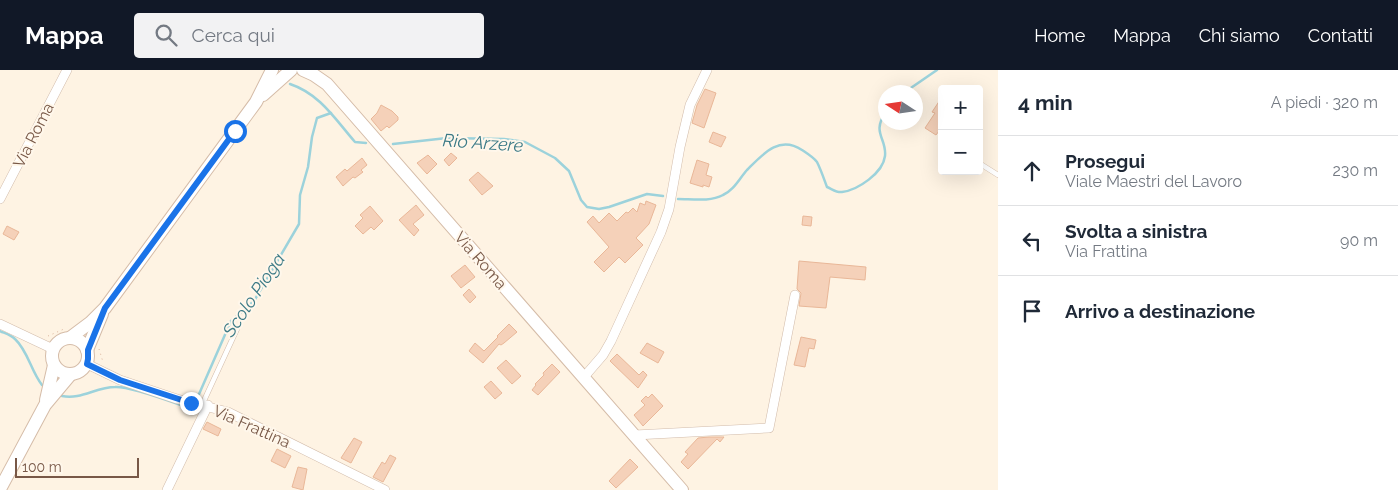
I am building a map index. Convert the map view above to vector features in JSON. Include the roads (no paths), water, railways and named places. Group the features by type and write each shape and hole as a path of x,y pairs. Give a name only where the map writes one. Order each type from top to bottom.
{"main road":[{"path":"105,308 87,364 80,371 71,374 58,370 52,360 53,349 60,340 71,337 91,322 105,308 256,102 272,70"},
{"path":"256,102 291,70"},
{"name":"Via Roma","path":"303,70 327,84 682,490"},
{"name":"Via Roma","path":"320,70 327,84"},
{"path":"71,337 78,339 93,349"},
{"path":"0,489 44,405 54,365"},
{"path":"44,405 71,374"}],"street":[{"name":"Via Roma","path":"0,199 67,70"},
{"path":"584,377 603,355 611,341 661,232 669,209 690,105 708,70"},
{"path":"635,435 769,428 795,295"},
{"path":"0,324 53,349"},
{"name":"Via Frattina","path":"87,364 106,374 228,412 385,490"},
{"path":"167,490 200,404"}],"lane":[{"path":"983,166 998,175"},
{"path":"200,404 237,329"}],"waterway":[{"name":"Rio Arzere","path":"915,85 937,70"},
{"name":"Scolo Pioga","path":"290,84 301,88 326,108 355,142 366,143"},
{"name":"Scolo Pioga","path":"196,401 231,321 254,301 299,224 300,195 308,167 317,118 331,113"},
{"name":"Rio Arzere","path":"678,199 707,199 723,195 765,153 772,148 786,145 802,150 817,162 827,187 840,192 848,191 869,180 880,169 885,156 880,130"},
{"name":"Rio Arzere","path":"393,144 447,138 504,139 525,142 555,158 569,171 581,200 587,207 599,209 609,207 647,194 663,196"},
{"name":"Scolo Pioga","path":"0,331 12,336 19,344 42,385"},
{"name":"Scolo Pioga","path":"62,396 76,396 108,388 122,387 192,409 193,406"}]}
